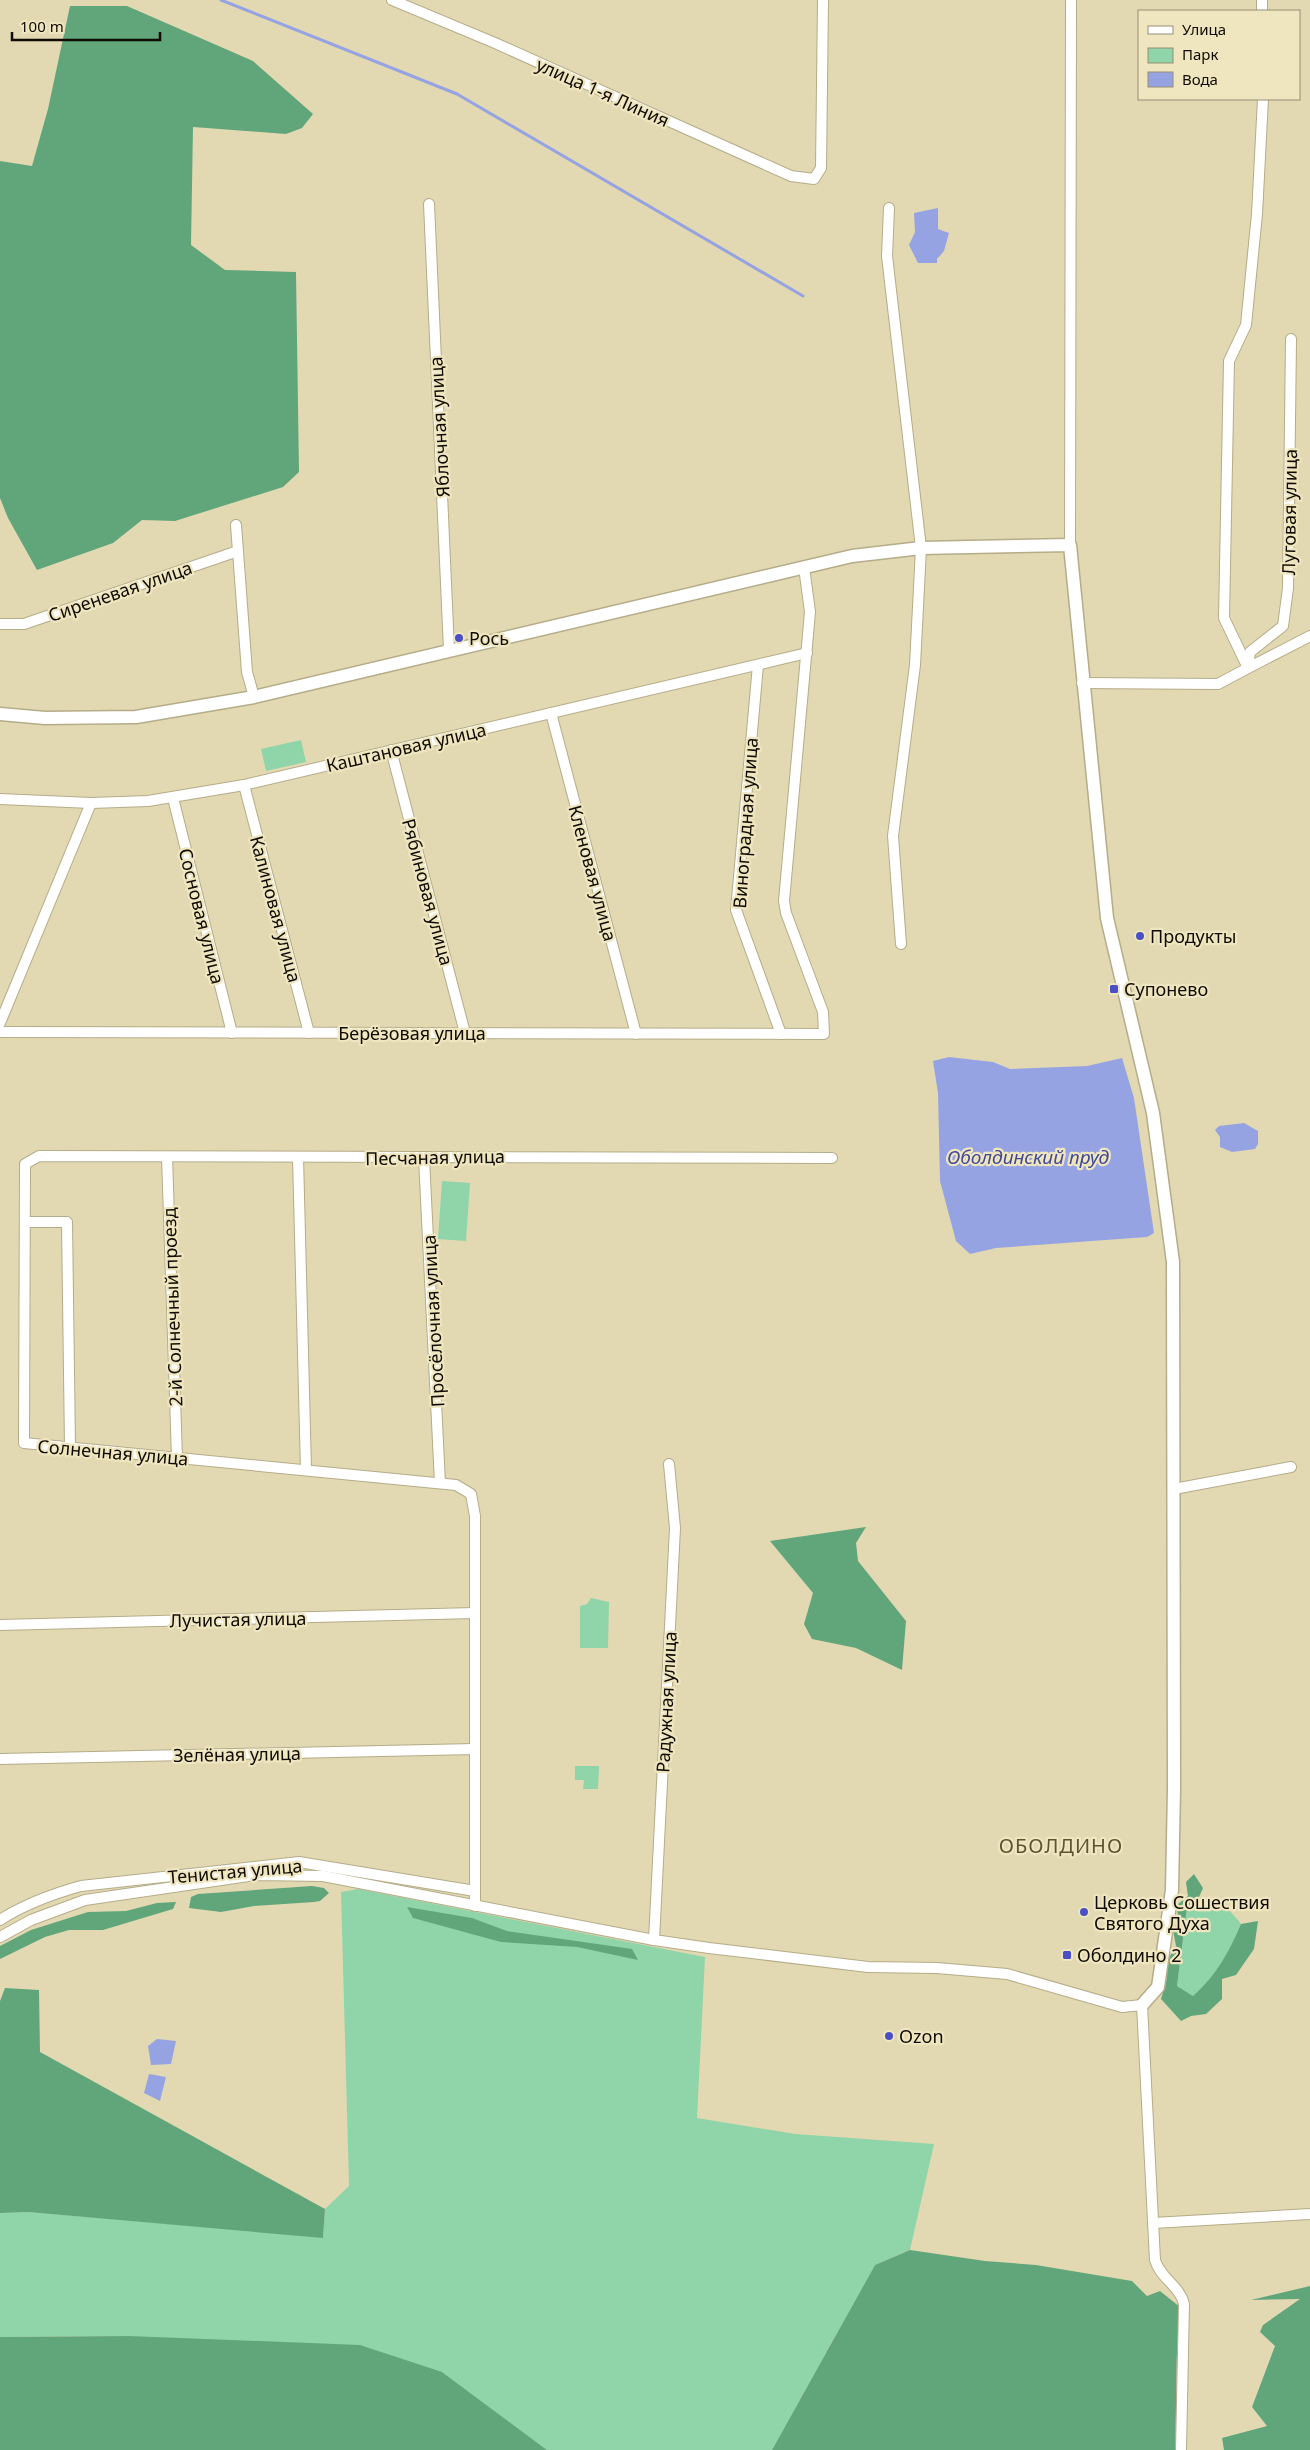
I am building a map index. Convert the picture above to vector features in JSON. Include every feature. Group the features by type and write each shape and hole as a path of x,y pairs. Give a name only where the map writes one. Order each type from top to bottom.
{"street":[{"name":"улица 1-я Линия","path":"392,0 495,43 791,176 814,179 821,168 823,0"},
{"path":"1071,0 1070,545 1082,683 1104,875 1107,918 1153,1113 1173,1262 1174,1789 1172,1890 1158,1987 1142,2005 1155,2260 1157,2269 1178,2291 1184,2304 1181,2450"},
{"path":"1248,668 1224,618 1229,361 1246,325 1258,214 1263,100"},
{"name":"Яблочная улица","path":"429,204 449,650"},
{"path":"889,208 887,256 921,548 915,665 893,836 901,944"},
{"name":"Луговая улица","path":"1248,668 1250,652 1283,626 1288,588 1291,339"},
{"path":"236,525 247,672 254,697"},
{"path":"0,714 45,718 136,717 254,697 852,556 921,548 1070,545"},
{"name":"Сиреневая улица","path":"0,624 24,624 238,551"},
{"path":"804,567 810,609 807,653"},
{"path":"1082,683 1218,684 1310,636"},
{"name":"Каштановая улица","path":"0,799 90,803 173,798 244,785 807,653"},
{"name":"Берёзовая улица","path":"0,1032 824,1034 823,1012 784,907 807,653"},
{"name":"Виноградная улица","path":"758,664 736,910 781,1034"},
{"name":"Кленовая улица","path":"551,713 636,1034"},
{"name":"Рябиновая улица","path":"391,750 465,1034"},
{"name":"Калиновая улица","path":"244,785 309,1033"},
{"name":"Сосновая улица","path":"173,798 232,1033"},
{"path":"0,1023 90,803"},
{"name":"Песчаная улица","path":"39,1156 832,1158"},
{"name":"Солнечная улица","path":"39,1156 25,1164 24,1444 456,1485 471,1494 475,1516 475,1613"},
{"name":"2-й Солнечный проезд","path":"167,1157 177,1458"},
{"path":"298,1157 306,1470"},
{"name":"Просёлочная улица","path":"424,1158 440,1483"},
{"path":"25,1222 67,1222 70,1447"},
{"name":"Радужная улица","path":"654,1940 676,1528 669,1464"},
{"path":"1174,1490 1291,1467"},
{"path":"475,1613 475,1906"},
{"name":"Лучистая улица","path":"0,1625 475,1613"},
{"name":"Зелёная улица","path":"0,1759 475,1749"},
{"name":"Тенистая улица","path":"0,1920 53,1894 81,1886 299,1862 475,1891"},
{"path":"0,1937 31,1920 85,1900 256,1875 323,1876 654,1940 767,1956 868,1967 937,1968 1007,1974 1122,2006 1142,2005"},
{"path":"1153,2223 1310,2214"}],"green space":[{"path":"70,6 127,6 253,61 313,114 302,128 286,134 193,127 191,245 225,270 296,272 299,472 283,487 175,521 142,520 113,543 37,570 8,518 0,498 0,161 32,166 48,109"},
{"path":"301,740 306,762 266,771 261,749"},
{"path":"442,1181 470,1183 466,1241 438,1239"},
{"path":"866,1527 856,1543 858,1561 906,1621 902,1670 856,1648 812,1639 804,1624 813,1593 770,1541"},
{"path":"591,1598 609,1602 608,1648 580,1648 580,1606 587,1604"},
{"path":"575,1766 599,1766 598,1789 583,1789 584,1780 575,1780"},
{"path":"1194,1874 1203,1888 1199,1897 1187,1907 1177,1986 1193,1996 1209,1980 1221,1963 1241,1924 1258,1921 1254,1949 1236,1975 1222,1979 1222,1999 1206,2014 1191,2016 1181,2021 1161,1999 1167,1978 1164,1966 1176,1946 1173,1930 1178,1920 1177,1905 1188,1896 1186,1882"},
{"path":"312,1886 324,1888 329,1893 320,1901 254,1906 221,1912 189,1908 191,1897 198,1894"},
{"path":"358,1889 705,1957 697,2118 795,2134 934,2144 910,2250 875,2265 772,2450 547,2450 442,2372 129,2336 0,2337 0,2213 28,2212 323,2237 325,2209 349,2186 341,1892"},
{"path":"1199,1897 1223,1906 1241,1924 1232,1944 1209,1981 1193,1996 1177,1986 1187,1907"},
{"path":"176,1902 173,1909 103,1930 69,1930 45,1937 0,1959 0,1946 31,1930 88,1912 126,1911 157,1903"},
{"path":"407,1907 472,1918 507,1931 632,1949 638,1960 577,1947 501,1942 413,1918"},
{"path":"5,1988 39,1990 40,2052 325,2209 323,2238 28,2212 0,2213 0,2001"},
{"path":"910,2250 985,2261 1036,2265 1132,2281 1147,2296 1160,2291 1180,2307 1175,2450 772,2450 875,2265"},
{"path":"1310,2286 1310,2450 1224,2450 1222,2438 1267,2426 1252,2407 1275,2346 1260,2332 1263,2325 1300,2299 1251,2300"},
{"path":"129,2336 360,2345 442,2372 547,2450 0,2450 0,2337"}],"water":[{"path":"938,208 938,229 949,233 944,251 937,259 937,263 918,263 909,245 915,232 914,213"},
{"name":"Оболдинский пруд","path":"949,1057 993,1062 1010,1069 1087,1066 1122,1058 1134,1098 1154,1233 1147,1237 996,1248 970,1254 956,1241 940,1181 938,1093 933,1061"},
{"path":"1244,1123 1258,1131 1258,1144 1255,1149 1232,1152 1220,1147 1220,1137 1215,1130 1219,1126"},
{"path":"157,2039 176,2041 171,2064 151,2065 148,2046"},
{"path":"149,2074 166,2077 160,2101 144,2093"}],"waterway":[{"path":"221,0 457,94 803,296"}],"place":[{"name":"Рось","path":"459,638"},
{"name":"Продукты","path":"1140,936"},
{"name":"Супонево","path":"1114,989"},
{"name":"Церковь Сошествия Святого Духа","path":"1084,1912"},
{"name":"Оболдино 2","path":"1067,1955"},
{"name":"Ozon","path":"889,2036"}],"district":[{"name":"ОБОЛДИНО","path":"1061,1845"}]}
